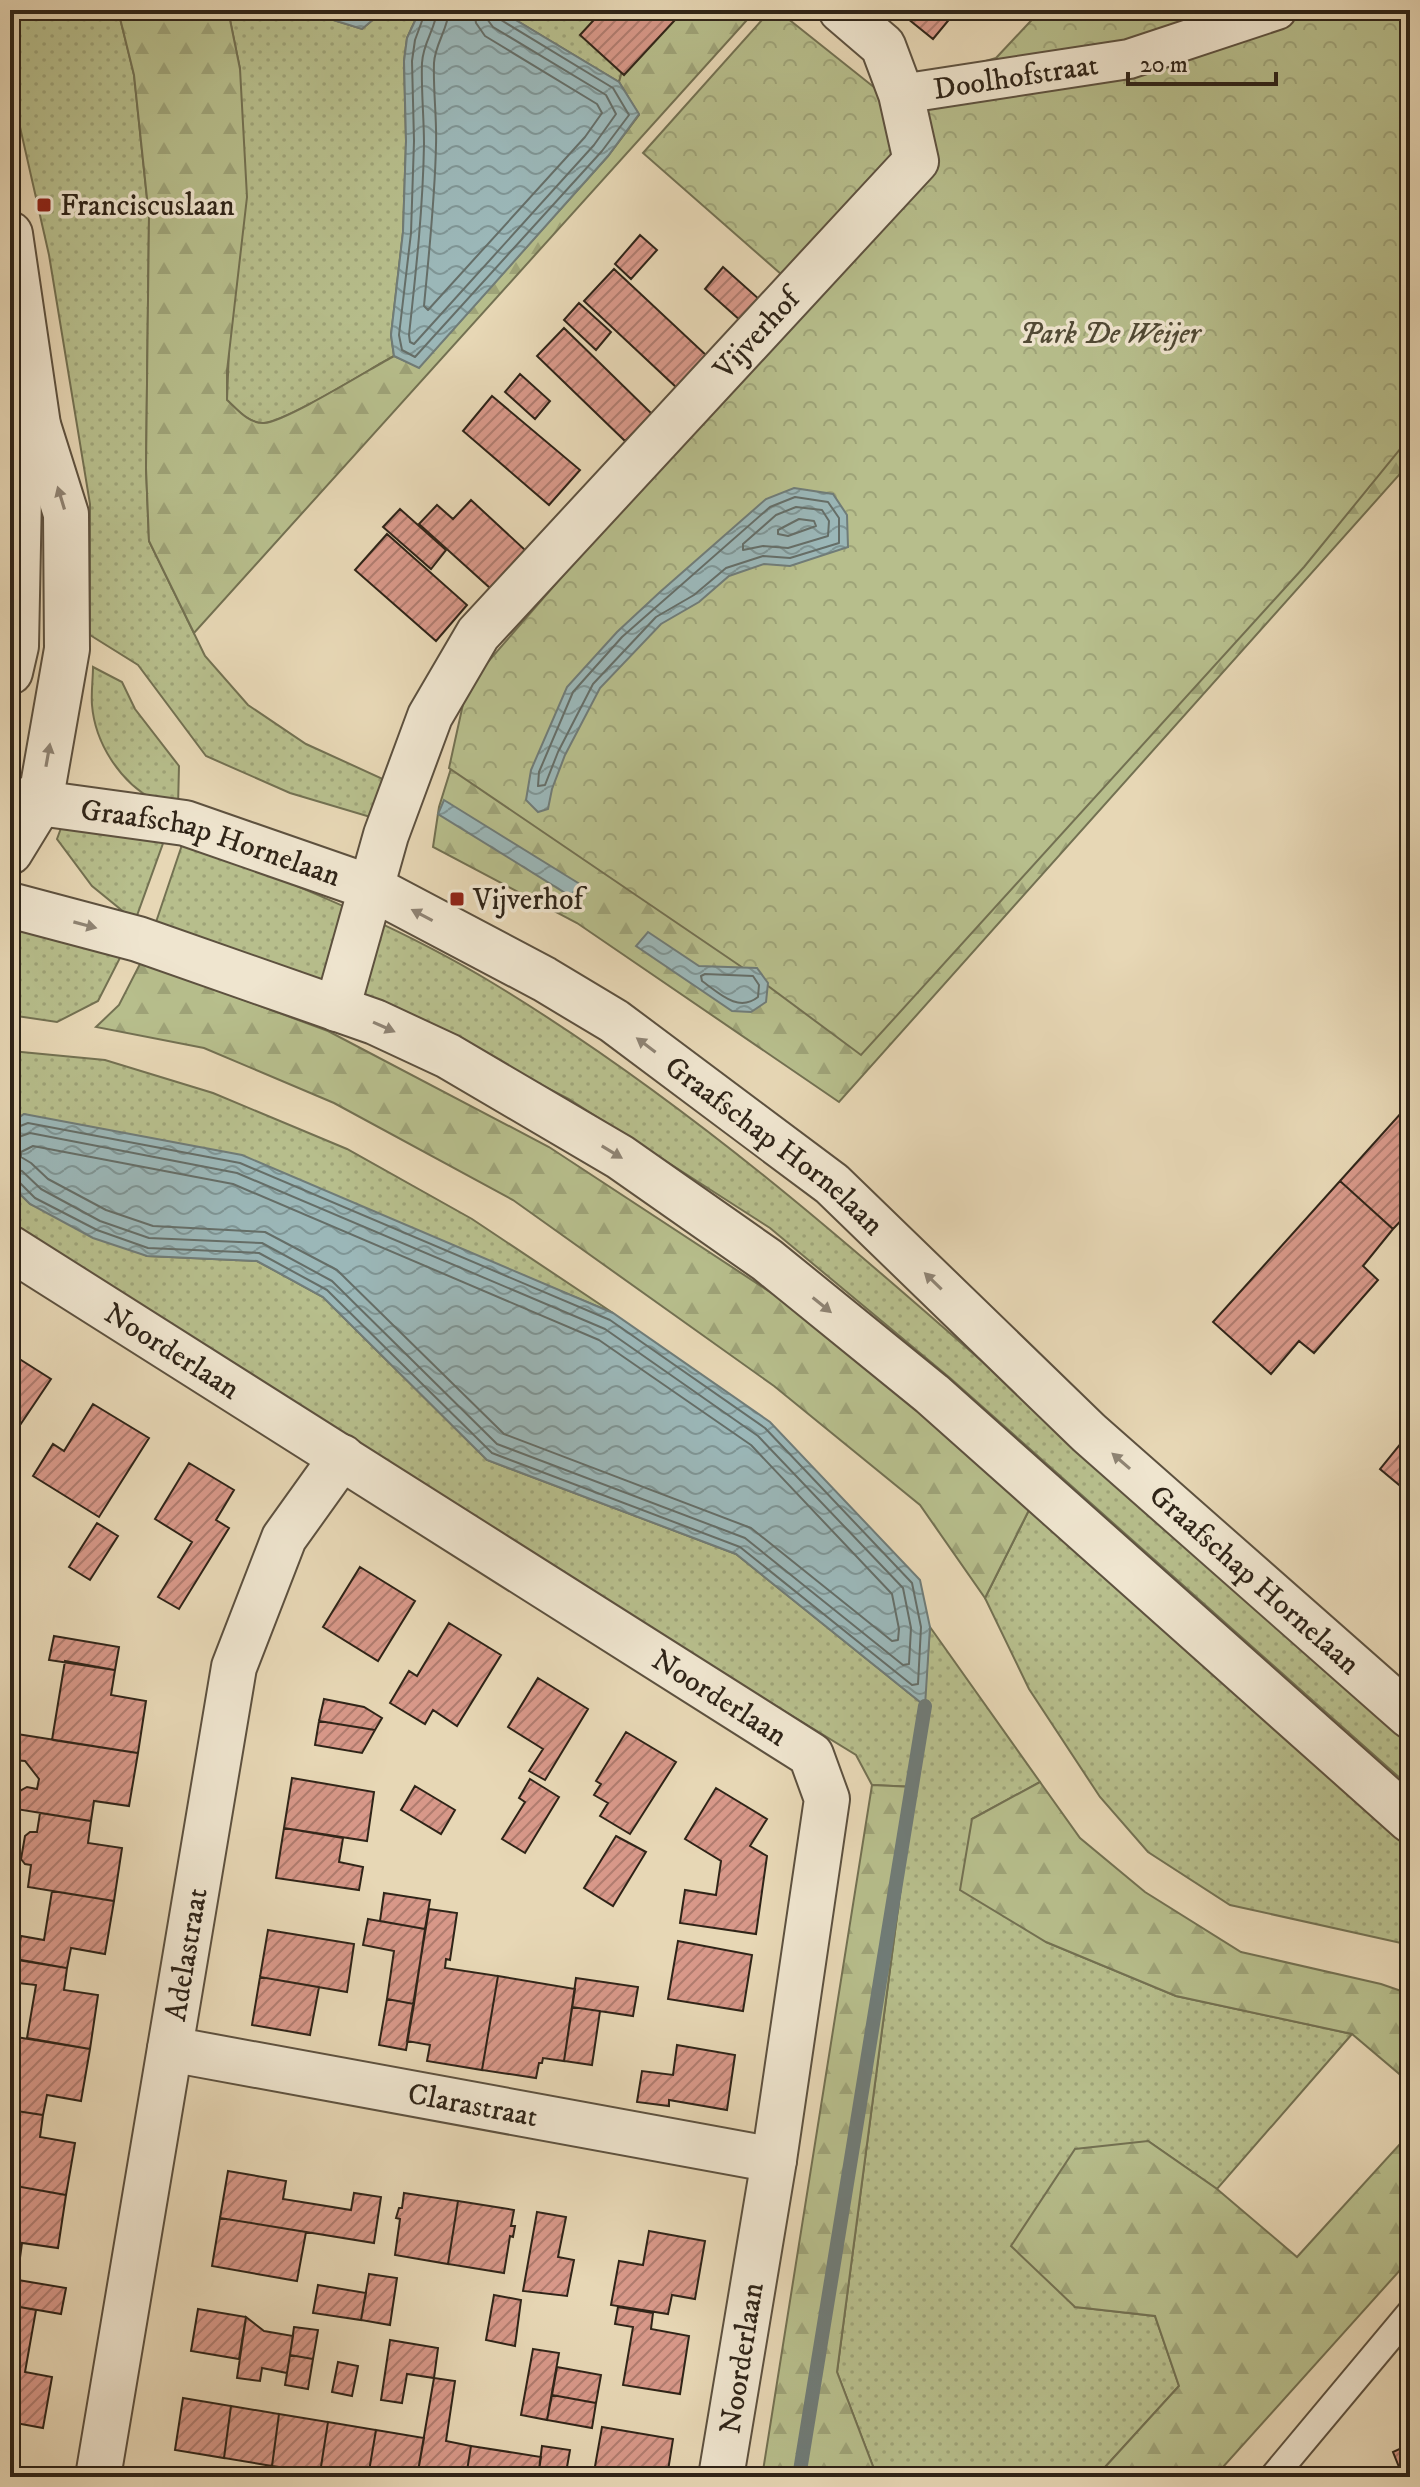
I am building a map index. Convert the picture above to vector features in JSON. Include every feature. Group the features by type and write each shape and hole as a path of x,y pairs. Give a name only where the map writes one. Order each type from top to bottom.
{"street":[{"name":"Doolhofstraat","path":"841,10 883,46 901,94 1129,59 1277,10"},
{"name":"Vijverhof","path":"372,888 386,835 430,716 478,634 916,161 901,94"},
{"path":"10,234 38,425 66,514 67,634 67,649 10,852"},
{"path":"10,672 16,646 19,495 38,425"},
{"name":"Graafschap Hornelaan","path":"25,801 185,823 372,888 544,979 614,1021 832,1184 1089,1433 1410,1716"},
{"path":"337,1009 372,888"},
{"path":"10,905 138,939 375,1022 462,1064 620,1157 767,1260 932,1394 1410,1820"},
{"name":"Noorderlaan","path":"10,1248 811,1755 827,1799 774,2160 721,2477"},
{"name":"Adelastraat","path":"98,2477 234,1667 284,1538 342,1457"},
{"name":"Clarastraat","path":"170,2049 774,2160"}],"lane":[{"path":"1273,2477 1410,2313"}],"green space":[{"path":"10,10 118,10 134,75 149,218 146,468 149,541 205,656 248,705 306,744 385,780 377,819 290,793 206,756 138,665 90,635 90,504 49,255 10,83"},
{"path":"118,10 228,10 240,69 247,197 227,371 227,400 248,419 264,423 308,405 394,356 419,367 608,156 639,115 619,82 629,46 655,10 756,10 194,633 149,541 146,468 149,217 134,75"},
{"path":"228,10 301,10 362,29 375,18 377,10 420,10 407,38 404,61 406,141 403,232 391,335 394,356 308,405 264,423 248,419 227,400 240,69"},
{"path":"499,10 655,10 629,46 619,82"},
{"name":"Park De Weijer","path":"771,10 777,10 880,92 996,58 1041,10 1410,10 1410,437 1304,567 861,1055 752,974 449,768 467,686 686,434 814,303 643,153"},
{"path":"1410,341 1410,459 1399,475 839,1102 577,923 433,847 439,807 476,688"},
{"path":"93,667 122,682 135,709 179,766 178,807 154,800 142,792 111,760 94,719"},
{"path":"64,820 166,835 135,921 92,886 57,839"},
{"path":"184,839 340,905 455,961 562,1027 698,1124 893,1284 1410,1742 1410,1787 950,1378 770,1228 569,1099 371,997 154,928"},
{"path":"10,922 123,952 98,1001 57,1022 10,1015"},
{"path":"141,962 328,1031 549,1147 799,1311 1031,1506 985,1598 920,1505 774,1386 513,1200 334,1103 204,1048 96,1027 119,1005"},
{"path":"11,1051 105,1060 213,1093 347,1149 472,1219 613,1313 483,1259 24,1114 10,1124"},
{"path":"10,1184 30,1204 147,1256 257,1261 323,1297 487,1460 736,1554 924,1705 930,1627 1040,1782 972,1819 1046,1942 1176,1996 1352,2034 1217,2189 1148,2141 1075,2307 1155,2316 1179,2386 1096,2477 873,2477 874,2469 837,2372 914,1787 872,1785 856,1755 10,1236"},
{"path":"1031,1506 1410,1849 1410,1945 1230,1905 1148,1852 1100,1797 1029,1689 985,1598"},
{"path":"1040,1782 1080,1838 1145,1892 1241,1952 1381,1984 1410,1994 1410,2083 1352,2034 1176,1996 1046,1942 960,1890 972,1819"},
{"path":"872,1785 914,1787 837,2372 874,2469 873,2477 762,2477"},
{"path":"1410,2133 1410,2259 1214,2477 1096,2477 1179,2386 1155,2316 1075,2307 1011,2246 1075,2149 1148,2141 1217,2189 1297,2257"}],"water":[{"path":"301,10 377,10 375,18 362,29"},
{"path":"420,10 499,10 619,82 639,114 608,156 419,368 394,356 391,335 403,232 406,141 404,61 407,38"},
{"path":"794,488 833,494 847,515 848,547 790,566 764,564 729,576 699,602 661,624 600,688 565,755 548,809 538,812 526,800 531,770 567,687 617,632 766,499"},
{"path":"444,800 583,886 575,899 438,814"},
{"path":"648,932 699,966 757,968 768,983 766,1002 751,1012 732,1011 636,946"},
{"path":"24,1114 242,1155 613,1313 770,1422 920,1580 930,1627 925,1706 736,1554 487,1460 323,1297 257,1261 147,1256 93,1238 30,1204 10,1184 10,1124"}],"building":[{"path":"603,10 662,10 674,21 624,75 580,35"},
{"path":"897,10 957,10 933,39"},
{"path":"640,235 657,250 631,279 615,264"},
{"path":"723,267 760,300 741,321 705,289"},
{"path":"614,269 707,356 677,388 584,301"},
{"path":"579,303 611,332 596,350 564,320"},
{"path":"564,328 652,414 625,441 537,356"},
{"path":"520,374 550,401 535,419 505,392"},
{"path":"492,396 580,470 549,505 463,431"},
{"path":"471,500 525,550 490,588 419,524 437,505 453,519"},
{"path":"400,509 446,550 431,569 383,527"},
{"path":"387,534 467,605 436,641 355,570"},
{"path":"1410,1103 1410,1211 1393,1229 1340,1181"},
{"path":"1340,1181 1393,1229 1363,1266 1378,1280 1314,1353 1299,1341 1271,1374 1213,1322"},
{"path":"10,1353 51,1379 10,1440"},
{"path":"93,1404 149,1438 99,1517 33,1476 53,1444 64,1451"},
{"path":"1410,1432 1410,1494 1380,1469"},
{"path":"189,1463 234,1490 216,1520 229,1528 179,1609 158,1597 192,1542 155,1519"},
{"path":"97,1523 118,1536 90,1580 69,1567"},
{"path":"360,1567 415,1601 378,1661 323,1627"},
{"path":"449,1623 501,1655 457,1726 433,1710 425,1724 390,1703 409,1671 417,1676"},
{"path":"54,1636 119,1647 115,1670 49,1660"},
{"path":"65,1661 115,1670 111,1695 146,1701 138,1753 52,1740"},
{"path":"538,1678 588,1709 545,1780 529,1771 543,1749 508,1727"},
{"path":"324,1699 364,1707 382,1718 375,1730 319,1721"},
{"path":"319,1721 375,1730 362,1753 315,1745"},
{"path":"626,1732 676,1762 630,1834 600,1816 608,1803 594,1795 601,1784 596,1781"},
{"path":"17,1734 138,1753 129,1806 94,1801 91,1821 16,1809 18,1792 27,1787 37,1789 39,1779 25,1761 13,1760"},
{"path":"292,1778 374,1792 367,1841 284,1828"},
{"path":"530,1779 559,1797 525,1853 502,1839 525,1802 519,1798"},
{"path":"415,1786 455,1810 441,1834 401,1810"},
{"path":"716,1788 767,1819 750,1846 767,1856 756,1934 680,1923 685,1890 716,1895 721,1861 685,1839"},
{"path":"40,1813 91,1821 88,1843 122,1848 114,1901 28,1887 31,1865 21,1859 25,1836 37,1832"},
{"path":"284,1828 343,1838 339,1862 363,1867 359,1890 276,1878"},
{"path":"616,1836 646,1852 613,1906 584,1888"},
{"path":"52,1891 114,1901 105,1954 71,1948 67,1968 17,1960 21,1936 44,1940"},
{"path":"384,1893 430,1900 425,1929 380,1921"},
{"path":"429,1909 457,1913 450,1960 446,1959 445,1968 498,1976 482,2070 427,2061 430,2045 407,2041"},
{"path":"368,1919 425,1929 414,2004 387,1999 394,1951 363,1945"},
{"path":"268,1930 354,1944 347,1992 260,1977"},
{"path":"678,1941 752,1955 743,2011 668,1999"},
{"path":"10,1958 67,1968 64,1990 98,1995 90,2049 27,2038 36,1985 10,1982"},
{"path":"498,1976 575,1989 564,2061 543,2058 536,2078 482,2070"},
{"path":"260,1977 319,1987 310,2035 252,2025"},
{"path":"576,1978 638,1987 633,2016 572,2007"},
{"path":"387,1999 414,2004 406,2050 379,2045"},
{"path":"572,2007 600,2011 592,2065 564,2061"},
{"path":"10,2036 90,2049 81,2101 47,2095 43,2115 10,2110"},
{"path":"677,2045 735,2055 727,2110 669,2100 669,2106 637,2102 642,2071 673,2075"},
{"path":"10,2110 43,2115 40,2137 75,2143 66,2195 10,2185"},
{"path":"228,2171 286,2181 283,2199 351,2210 354,2193 381,2197 374,2243 220,2218"},
{"path":"10,2185 66,2195 58,2248 22,2243 19,2265 10,2263"},
{"path":"404,2193 458,2201 448,2264 395,2255 400,2219 396,2218 399,2208 402,2208"},
{"path":"458,2201 514,2210 511,2226 515,2226 513,2237 510,2236 504,2273 448,2264"},
{"path":"537,2212 566,2217 558,2257 574,2260 567,2296 523,2291"},
{"path":"220,2218 306,2232 297,2281 212,2266"},
{"path":"649,2231 705,2241 695,2299 672,2295 668,2314 611,2305 619,2261 643,2265"},
{"path":"369,2274 397,2278 390,2325 361,2320"},
{"path":"18,2280 66,2288 61,2314 14,2306"},
{"path":"318,2285 366,2293 361,2320 313,2313"},
{"path":"494,2295 521,2300 515,2346 486,2340"},
{"path":"14,2306 36,2310 25,2372 52,2377 43,2428 10,2422 10,2328"},
{"path":"618,2307 653,2313 651,2329 689,2336 680,2394 623,2385 633,2327 615,2324"},
{"path":"198,2309 246,2317 239,2359 191,2351"},
{"path":"246,2317 264,2331 293,2336 287,2373 262,2368 260,2381 237,2378"},
{"path":"294,2327 318,2330 313,2359 290,2355"},
{"path":"390,2340 438,2348 434,2378 407,2374 402,2403 381,2400"},
{"path":"533,2349 559,2353 547,2420 521,2415"},
{"path":"290,2355 313,2359 308,2389 285,2385"},
{"path":"338,2362 358,2366 352,2396 332,2392"},
{"path":"557,2367 601,2375 596,2403 552,2395"},
{"path":"434,2378 455,2381 446,2441 471,2446 466,2477 417,2477"},
{"path":"552,2395 596,2403 592,2428 547,2420"},
{"path":"183,2398 231,2406 224,2458 175,2450"},
{"path":"231,2406 279,2414 272,2466 224,2458"},
{"path":"279,2414 328,2422 320,2473 272,2466"},
{"path":"328,2422 376,2430 368,2477 320,2473"},
{"path":"602,2427 673,2439 667,2477 624,2477 594,2472"},
{"path":"376,2430 424,2438 417,2477 368,2477"},
{"path":"1410,2444 1410,2477 1403,2477 1393,2452"},
{"path":"471,2446 541,2457 538,2477 466,2477"},
{"path":"542,2446 570,2450 567,2467 624,2477 538,2477"}],"waterway":[{"path":"799,2477 925,1706"}],"place":[{"name":"Franciscuslaan","path":"44,205"},
{"name":"Vijverhof","path":"457,899"}]}
